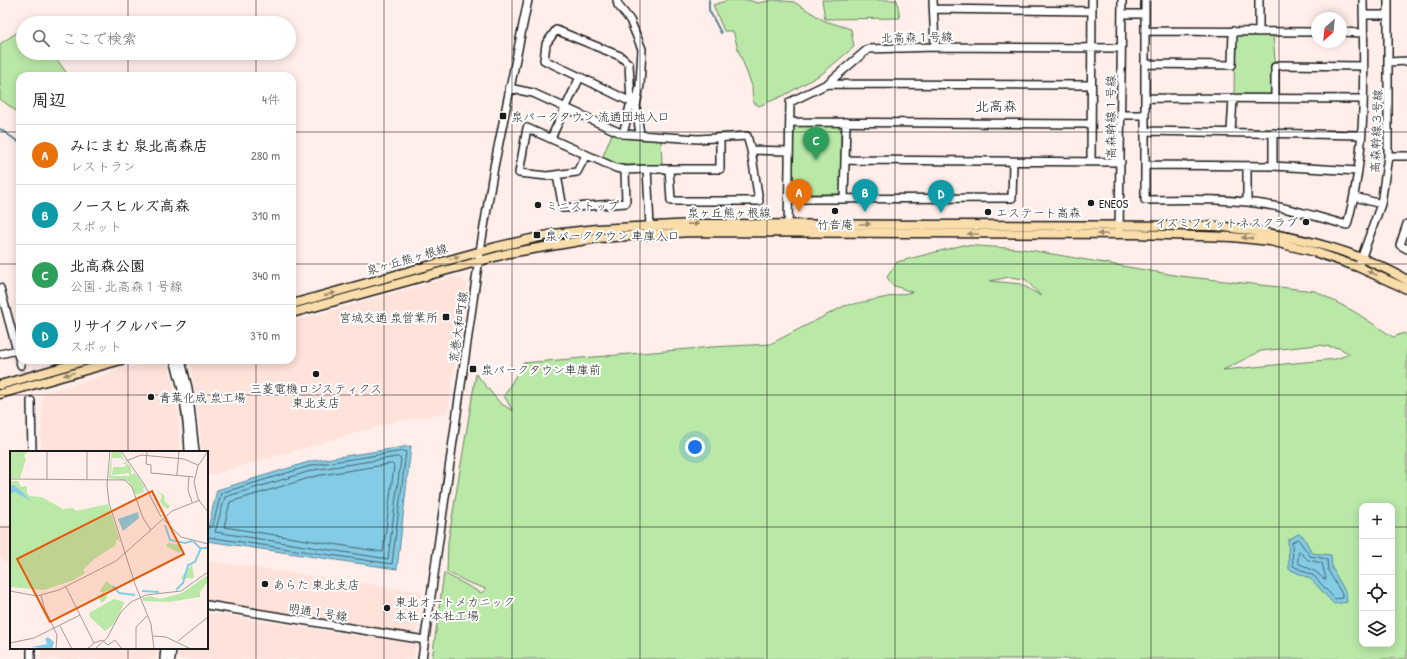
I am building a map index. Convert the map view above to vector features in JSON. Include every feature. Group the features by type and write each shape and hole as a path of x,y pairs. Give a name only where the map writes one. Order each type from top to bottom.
{"main road":[{"name":"泉ヶ丘熊ヶ根線","path":"296,303 480,251 566,232 650,226 788,224 1194,225 1244,229 1310,241 1362,258 1407,280"},
{"name":"泉ヶ丘熊ヶ根線","path":"296,312 516,251 598,238 638,234 691,232 1204,235 1270,241 1312,251 1358,267 1407,290"},
{"path":"0,384 72,364"},
{"path":"0,394 106,364"}],"street":[{"name":"荒巻大和町線","path":"422,659 478,261 509,88 528,0"},
{"path":"617,0 618,5 630,20 642,49 640,85 636,106 640,134"},
{"path":"933,0 935,47"},
{"path":"1091,162 1090,124 1092,0"},
{"name":"高森幹線１号線","path":"1119,234 1122,0"},
{"path":"1145,0 1145,200 1197,199 1247,202 1279,207 1347,225 1355,197 1361,135 1363,0"},
{"path":"1259,0 1259,32"},
{"name":"高森幹線３号線","path":"1358,267 1380,204 1388,156 1388,0"},
{"path":"934,9 1092,11"},
{"path":"1122,14 1145,14"},
{"path":"1363,15 1388,15"},
{"path":"623,134 631,102 629,64 620,56 556,30 546,44 544,60 631,102"},
{"path":"1145,31 1311,32"},
{"path":"1145,64 1232,65 1233,32"},
{"path":"1347,32 1363,33"},
{"name":"北高森１号線","path":"788,233 790,102 828,84 868,49 935,47 1121,48"},
{"path":"1388,62 1407,62"},
{"path":"1275,98 1273,73 1275,67 1280,65 1363,66"},
{"path":"551,138 580,77"},
{"path":"828,84 1091,85"},
{"path":"509,88 533,93 623,134 720,138 747,136 751,150 758,201 671,201 669,168"},
{"path":"1145,98 1362,99"},
{"path":"1231,132 1233,98"},
{"path":"1121,115 1144,115"},
{"path":"790,122 1090,124"},
{"path":"844,199 846,122"},
{"path":"586,155 578,172 557,175 520,173 527,128 616,168 625,170 669,168 720,169 720,138"},
{"path":"1145,131 1361,135"},
{"path":"1273,133 1273,166"},
{"path":"751,150 789,151"},
{"path":"1388,156 1407,156"},
{"path":"845,160 1121,162"},
{"path":"788,199 1012,198 1013,162"},
{"path":"1145,165 1273,166 1358,172"},
{"path":"1247,166 1247,202"},
{"path":"647,169 650,226"},
{"path":"557,175 564,208 626,203 625,170"},
{"path":"1355,197 1380,204"},
{"path":"1407,224 1400,246 1407,249"},
{"path":"0,288 16,346"},
{"path":"0,354 16,350"},
{"path":"175,364 182,388 188,437 188,451"},
{"path":"182,364 188,388 195,451"},
{"path":"31,401 32,451"},
{"name":"明通１号線","path":"208,606 425,640"},
{"path":"31,659 32,649"},
{"path":"164,659 166,649"},
{"path":"171,659 172,649"}],"shaded area":[{"path":"456,276 467,284 447,413 396,421 208,476 208,451 202,451 200,422 191,364 296,364 296,321"},
{"path":"144,364 168,364 178,413 179,451 41,451 43,393"},
{"path":"0,525 10,525 10,565 0,557"},
{"path":"208,561 422,592 416,634 208,602"},
{"path":"208,613 415,644 413,659 178,659 179,649 208,649"},
{"path":"41,649 157,649 155,659 41,659"}],"green space":[{"path":"729,0 748,0 758,3 774,0 794,2 825,21 851,29 854,47 823,73 785,95 759,106 753,102 752,86 733,31 724,31 713,5"},
{"path":"822,0 897,0 900,18 825,19"},
{"path":"16,33 16,60 57,60 66,72 16,72 16,111 0,99 0,44"},
{"path":"1238,33 1273,34 1275,61 1271,65 1271,92 1268,96 1234,95 1235,37"},
{"path":"795,124 836,124 841,130 841,190 838,194 796,194 792,191 791,128"},
{"path":"612,134 621,137 661,139 662,165 619,165 602,158"},
{"path":"963,245 1023,249 1180,276 1315,291 1355,312 1393,337 1404,333 1407,336 1407,659 432,659 444,573 481,593 486,589 447,572 448,542 476,374 500,403 513,411 504,396 523,363 712,347 770,344 844,306 912,292 892,285 887,277 897,262","holes":["1009,277 1025,279 1041,296 1021,284 990,281","1318,345 1339,348 1350,354 1336,359 1223,370 1261,351"]}],"water":[{"path":"411,446 397,569 208,541 208,528 217,490 312,461"},
{"path":"1298,534 1303,536 1312,553 1331,555 1332,568 1346,593 1347,602 1334,604 1311,579 1289,569 1288,540"}],"waterway":[{"path":"709,0 709,10 721,33"},
{"path":"0,129 16,140"}],"tunnel":[{"path":"21,365 31,401"}],"place":[{"name":"泉パークタウン 流通団地入口","path":"503,116"},
{"name":"北高森公園","path":"816,160"},
{"name":"ENEOS","path":"1091,203"},
{"name":"ミニストップ","path":"538,205"},
{"name":"竹音庵","path":"835,211"},
{"name":"みにまむ 泉北高森店","path":"799,212"},
{"name":"ノースヒルズ高森","path":"865,212"},
{"name":"エステート高森","path":"988,212"},
{"name":"リサイクルパーク","path":"941,213"},
{"name":"イズミフィットネスクラブ","path":"1306,222"},
{"name":"泉パークタウン 車庫入口","path":"537,235"},
{"name":"宮城交通 泉営業所","path":"446,317"},
{"name":"泉パークタウン車庫前","path":"473,369"},
{"name":"三菱電機ロジスティクス 東北支店","path":"316,374"},
{"name":"青葉化成 泉工場","path":"151,397"},
{"name":"あらた 東北支店","path":"265,584"},
{"name":"東北オートメカニック 本社・本社工場","path":"387,608"}],"district":[{"name":"北高森","path":"996,105"}]}
